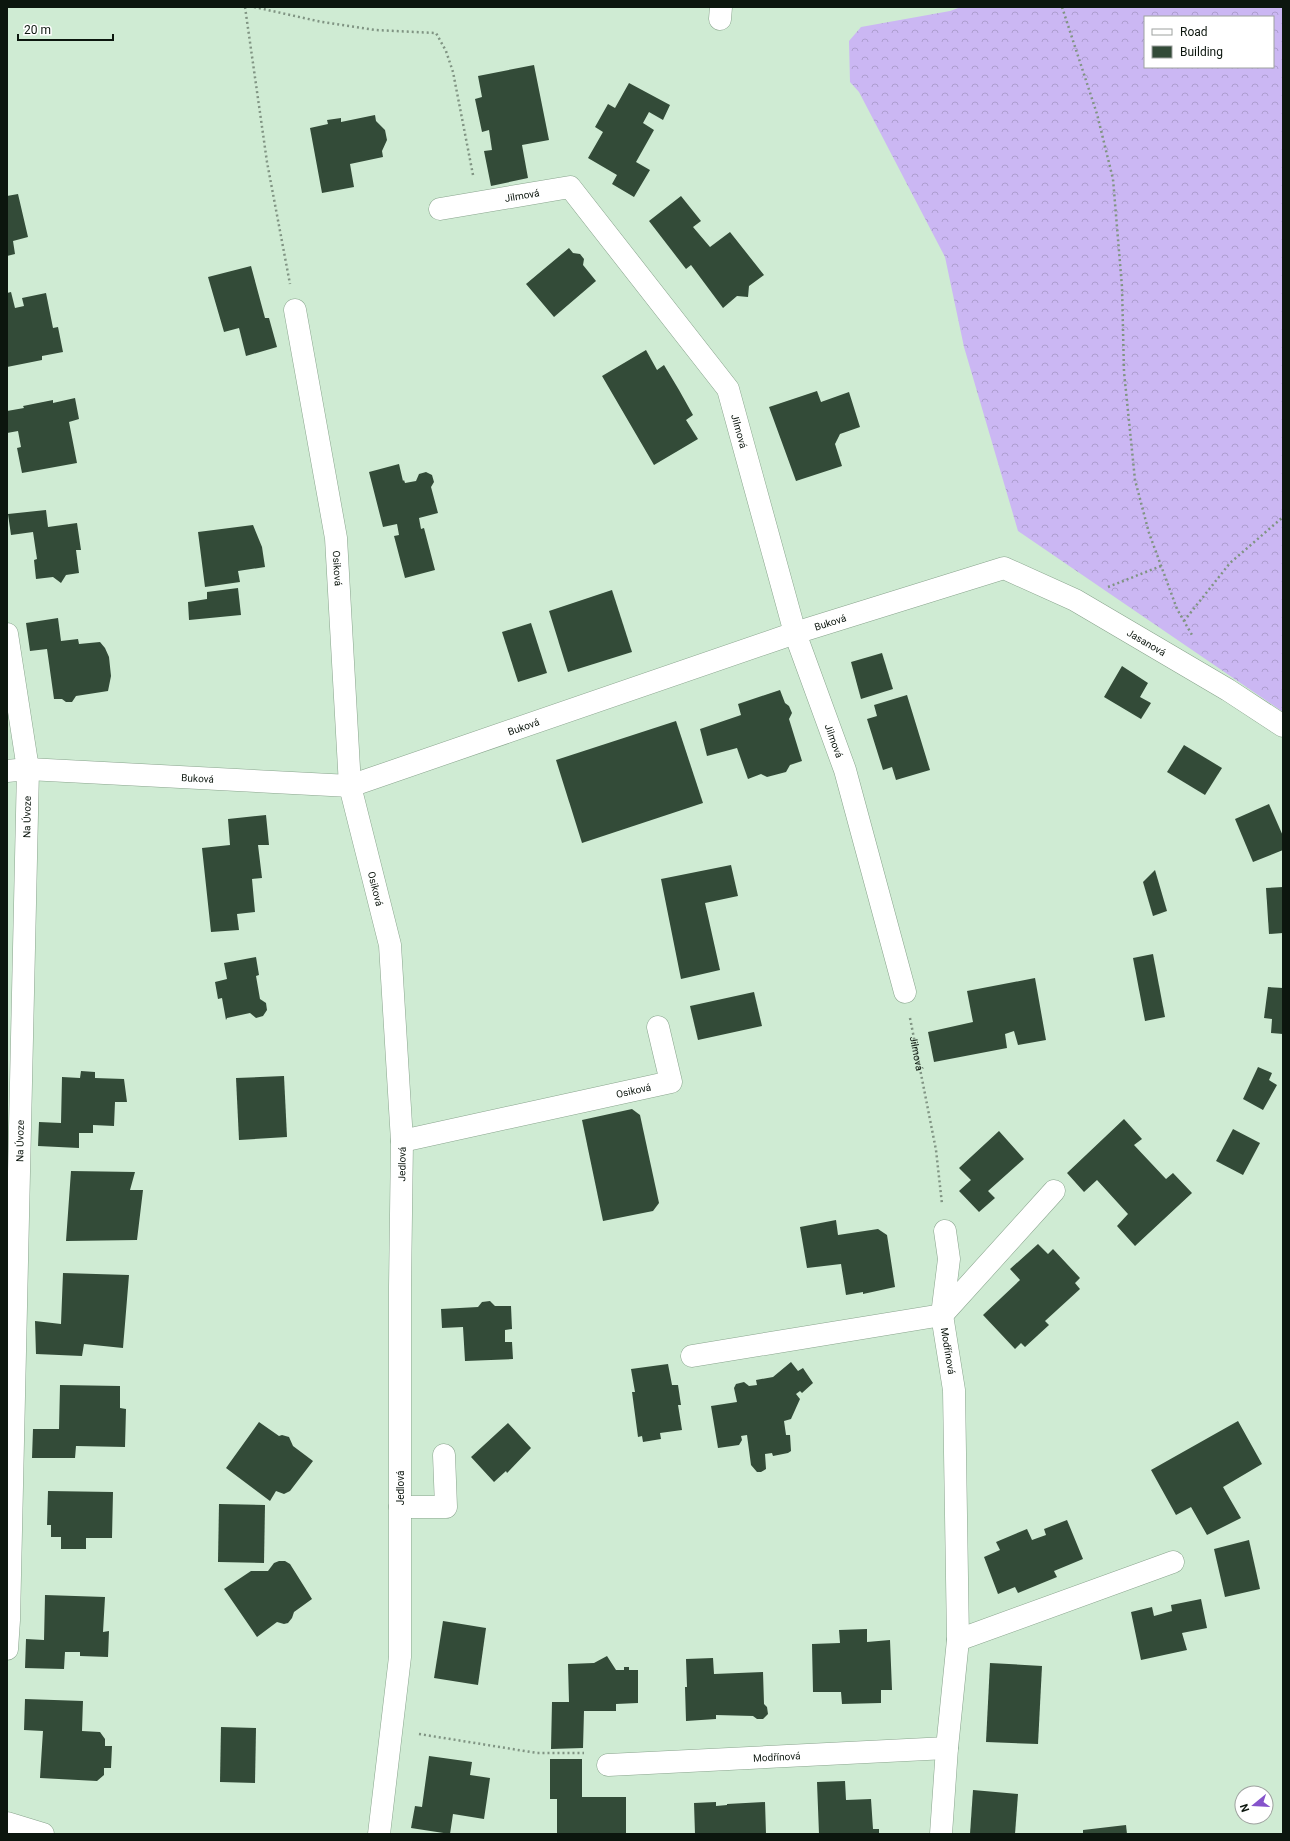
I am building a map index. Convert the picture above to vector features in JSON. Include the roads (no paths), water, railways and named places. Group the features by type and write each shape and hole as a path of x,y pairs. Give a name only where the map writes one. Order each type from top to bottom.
{"street":[{"name":"Jilmová","path":"440,208 570,187 728,389 795,633 845,770 905,992"},
{"name":"Osiková","path":"295,310 336,538 350,786 390,945 402,1141 670,1082 658,1027"},
{"name":"Buková","path":"18,770 350,786 795,633 1004,568"},
{"name":"Jasanová","path":"1004,568 1075,600 1228,690 1283,726"},
{"name":"Na Úvoze","path":"7,634 18,770 10,1596 7,1649"},
{"name":"Jedlová","path":"379,1834 400,1657 400,1287 402,1141"},
{"path":"942,1315 1054,1191"},
{"path":"942,1315 948,1259 945,1231"},
{"name":"Modřínová","path":"692,1356 942,1315 954,1390 958,1640 947,1748 941,1834"},
{"path":"400,1507 446,1507 444,1455"},
{"path":"958,1640 1173,1562"},
{"name":"Modřínová","path":"608,1765 947,1748"},
{"path":"7,1823 43,1834"}]}
